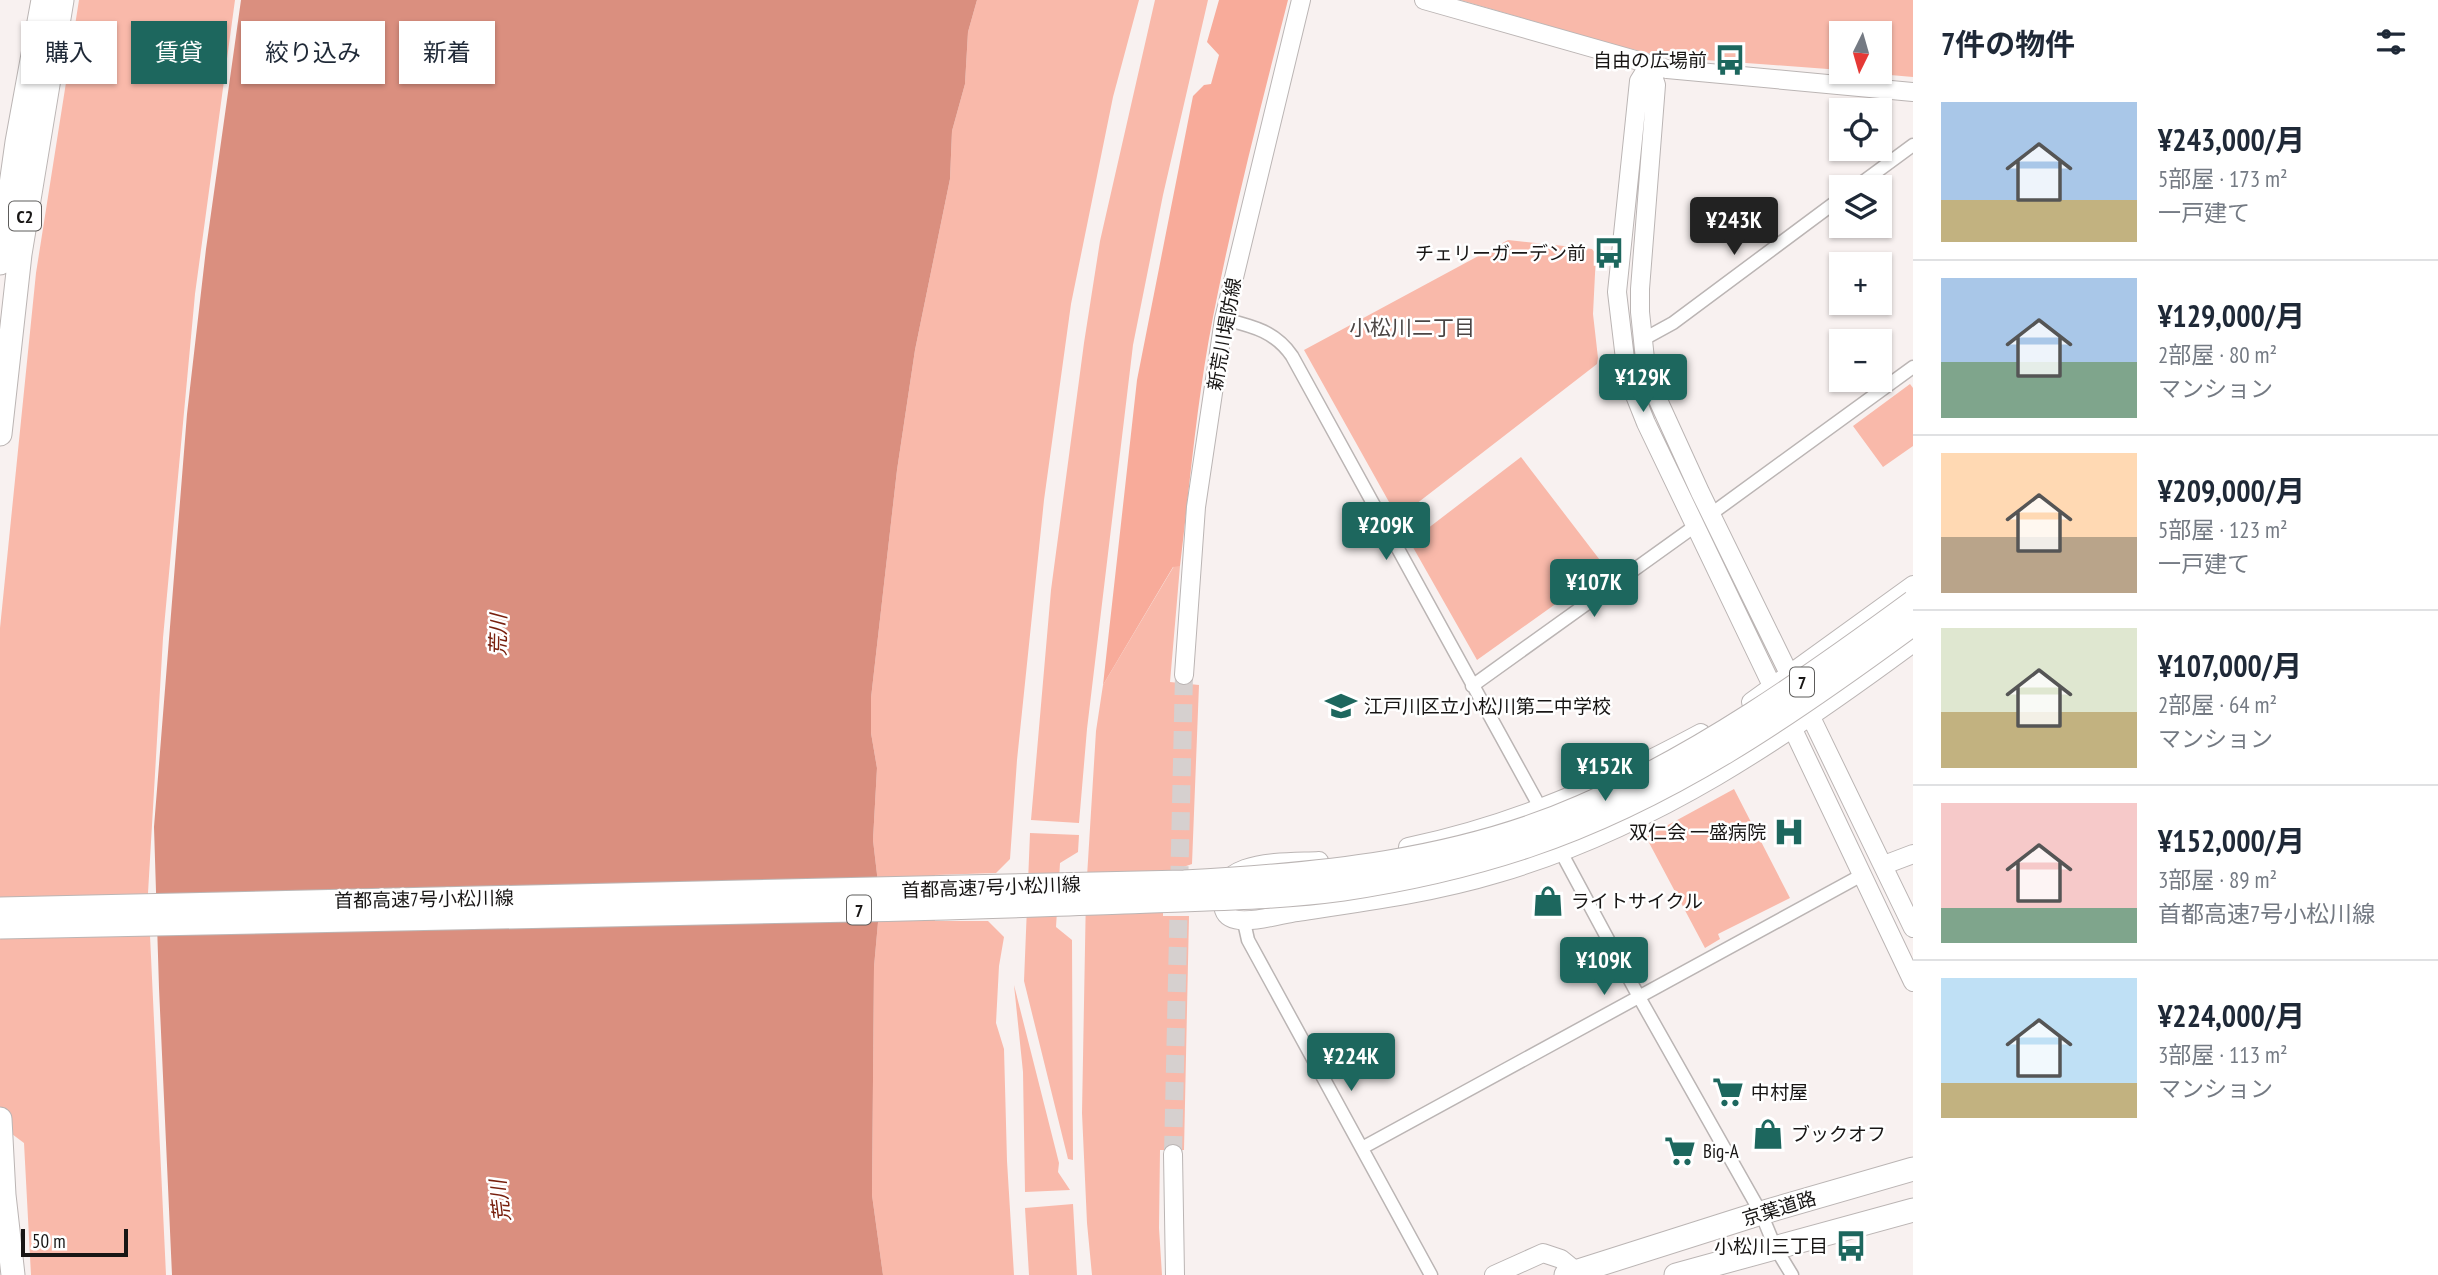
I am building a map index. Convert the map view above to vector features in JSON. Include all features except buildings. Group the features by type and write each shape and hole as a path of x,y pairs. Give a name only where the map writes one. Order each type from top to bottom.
{"highway":[{"name":"C2","path":"0,263 17,142 43,0"},
{"name":"C2","path":"0,434 20,254 62,0"},
{"name":"首都高速7号小松川線","path":"0,909 1184,881 1339,870 1400,861 1523,829 1579,808 1639,780 1778,698 1913,602"},
{"name":"首都高速7号小松川線","path":"0,927 913,909 1251,897 1341,889 1402,879 1522,848 1585,825 1646,798 1747,741 1799,707 1913,624"},
{"path":"0,1119 4,1195 13,1275"},
{"name":"京葉道路","path":"1572,1273 1761,1213 1913,1169"},
{"name":"京葉道路","path":"1675,1275 1913,1210"}],"street":[{"name":"新荒川堤防線","path":"1184,675 1196,507 1224,319 1301,0"},
{"path":"1424,0 1649,65 1690,72 1913,92"},
{"path":"1649,65 1656,85 1640,289 1645,359 1658,400 1710,514 1913,928"},
{"path":"1649,65 1639,81 1617,292 1622,342 1632,388 1646,423 1913,982"},
{"path":"1872,175 1913,145"},
{"path":"1642,340 1673,323 1829,207"},
{"path":"1224,319 1271,334 1292,356 1541,809"},
{"path":"1710,514 1913,368"},
{"path":"1472,686 1695,526"},
{"path":"1913,585 1789,676 1707,730 1643,764 1541,809 1465,834 1398,849 1321,861 1243,868 1228,877 1222,896 1224,910 1236,922 1244,922 1422,892 1499,873 1561,852 1626,825 1693,792 1811,718 1913,643"},
{"path":"1561,852 1761,1213 1775,1247 1792,1275"},
{"path":"1884,865 1913,855"},
{"path":"1362,1148 1862,875"},
{"path":"1244,922 1248,940 1431,1275"},
{"path":"1173,1154 1175,1275"},
{"path":"1494,1275 1543,1253 1561,1259 1572,1273"}],"shaded area":[{"path":"79,0 235,0 227,59 227,21 131,21 131,84 224,84 195,294 163,638 148,893 166,1275 31,1275 24,1143 0,1125 0,628 36,273 66,84 117,84 117,21 76,21"},
{"path":"977,0 1139,0 1113,97 1071,304 1044,500 1017,760 1010,859 996,873 935,875 935,921 988,921 1004,937 999,966 996,1023 1004,1049 1014,1275 883,1275 872,1195 874,967 880,900 873,840 877,768 871,733 871,698 897,470 915,350 950,179 952,131 965,84 968,32"},
{"path":"1155,0 1208,0 1163,195 1133,345 1087,729 1079,823 1031,820 1051,590 1084,343 1100,241"},
{"path":"1219,0 1288,0 1239,197 1207,348 1180,566 1173,567 1103,685 1137,380 1193,96 1204,85 1211,84 1219,55 1207,42"},
{"path":"1460,0 1913,0 1913,77 1892,75 1892,21 1829,21 1829,69 1665,57"},
{"path":"1508,240 1592,249 1596,254 1593,314 1597,364 1398,518 1304,350"},
{"path":"1910,384 1913,388 1913,446 1883,467 1853,426"},
{"path":"1521,457 1606,568 1477,660 1410,542"},
{"path":"1174,566 1180,566 1170,682 1199,685 1192,864 1163,874 1163,916 1189,916 1184,1150 1160,1150 1159,1228 1162,1275 1092,1275 1082,1113 1086,893 1096,731 1103,685"},
{"path":"1734,789 1790,898 1718,934 1720,939 1705,948 1646,837"},
{"path":"1030,833 1079,835 1078,852 1060,863 1056,927 1072,940 1073,1160 1068,1159 1024,981"},
{"path":"1014,985 1059,1163 1058,1172 1070,1190 1025,1192 1023,1072"},
{"path":"1073,1204 1077,1275 1029,1275 1025,1208"}],"water":[{"name":"荒川","path":"241,0 977,0 968,32 965,84 952,131 950,179 915,350 897,470 871,698 871,733 877,768 873,840 880,900 874,967 872,1195 883,1275 172,1275 154,827 187,414 206,249"}],"tunnel":[{"path":"1173,1154 1184,675"}],"place":[{"name":"自由の広場前","path":"1730,60"},
{"name":"チェリーガーデン前","path":"1609,253"},
{"name":"江戸川区立小松川第二中学校","path":"1341,706"},
{"name":"双仁会 一盛病院","path":"1789,832"},
{"name":"ライトサイクル","path":"1548,901"},
{"name":"中村屋","path":"1728,1092"},
{"name":"ブックオフ","path":"1768,1134"},
{"name":"Big-A","path":"1680,1151"},
{"name":"小松川三丁目","path":"1851,1246"}],"district":[{"name":"小松川二丁目","path":"1412,327"}]}
